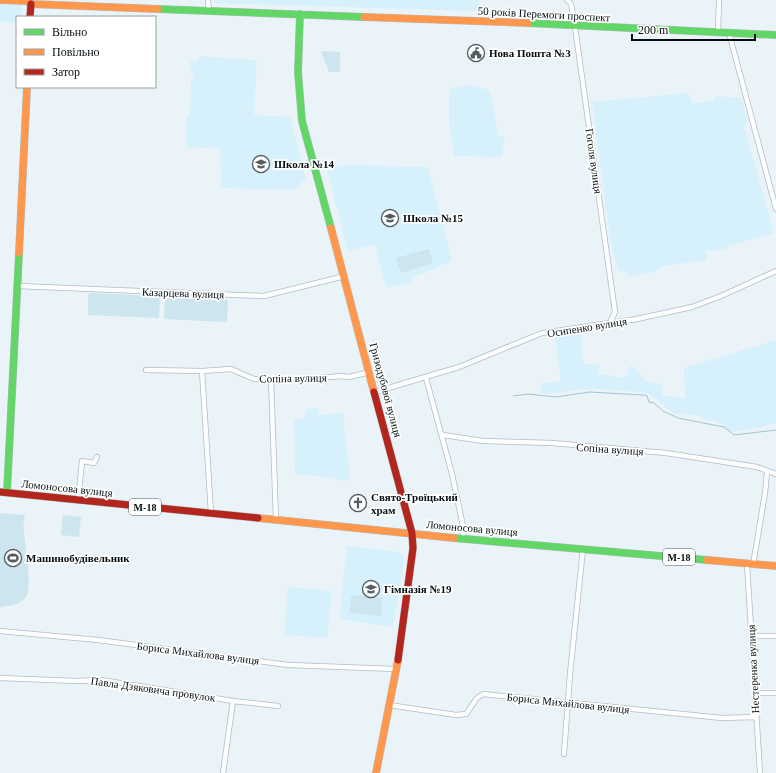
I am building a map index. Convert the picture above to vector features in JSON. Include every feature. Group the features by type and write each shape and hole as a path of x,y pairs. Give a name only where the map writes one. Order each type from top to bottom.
{"main road":[{"name":"50 років Перемоги проспект","path":"1,0 27,1 31,4 49,2 776,35"},
{"path":"30,16 31,4"},
{"name":"Гризодубової вулиця","path":"300,14 298,72 302,121 412,533 413,548 396,669 376,773"},
{"path":"3,492 18,286 27,88"},
{"name":"Ломоносова вулиця","path":"3,492 78,501 463,538 776,566"}],"street":[{"path":"208,0 208,10"},
{"name":"Гоголя вулиця","path":"567,0 571,4 575,27 615,312 610,323"},
{"path":"718,33 719,0"},
{"path":"729,33 776,209"},
{"name":"Осипенко вулиця","path":"375,392 426,378 489,356 542,334 665,314 692,307 721,296 776,271"},
{"name":"Казарцева вулиця","path":"18,286 264,296 344,276"},
{"name":"Сопіна вулиця","path":"146,370 202,371 230,369 254,379 320,379 342,376 349,377 370,372"},
{"path":"202,371 211,513"},
{"path":"426,378 442,435 463,526 463,538"},
{"path":"271,379 276,520"},
{"name":"Сопіна вулиця","path":"442,435 483,441 552,443 666,453 757,467 767,472 776,474"},
{"path":"78,501 82,461 94,463 97,457"},
{"name":"Нестеренка вулиця","path":"760,773 752,636 750,564 765,493 767,472"},
{"path":"564,754 583,549"},
{"name":"Бориса Михайлова вулиця","path":"0,631 98,640 288,665 396,669"},
{"path":"752,636 776,636"},
{"name":"Павла Дзяковича провулок","path":"0,678 78,681 101,680 233,701 278,706"},
{"path":"755,693 776,693"},
{"name":"Бориса Михайлова вулиця","path":"389,705 456,715 466,714 477,698 483,694 722,718 756,717"},
{"path":"223,773 233,701"}],"shaded area":[{"path":"215,0 479,0 478,11 214,3"},
{"path":"0,4 22,5 21,16 16,16 16,22 0,22"},
{"path":"321,51 340,52 340,72 329,72"},
{"name":"Школа №14","path":"199,56 257,60 254,115 290,117 306,179 294,190 221,188 220,149 186,147 187,117 190,113 191,78 193,78 193,71 190,71 190,61 198,61"},
{"path":"469,85 489,90 493,102 497,132 499,136 505,138 502,157 454,156 449,124 449,89"},
{"path":"688,93 693,104 714,100 715,96 742,98 747,123 744,127 774,233 727,246 727,249 706,251 707,260 662,266 655,272 628,277 626,270 618,272 610,239 592,102"},
{"name":"Школа №15","path":"343,165 428,167 452,261 411,278 412,282 386,288 375,244 348,251 327,170"},
{"path":"429,249 433,263 401,273 396,258"},
{"path":"90,293 157,296 160,299 159,318 88,315 88,295"},
{"path":"167,296 225,298 228,301 227,322 164,319 165,298"},
{"path":"581,332 583,364 599,365 598,374 626,378 629,366 636,368 635,372 639,373 645,381 663,384 662,395 685,398 684,368 776,340 776,424 731,432 716,421 704,420 701,416 673,413 651,395 643,392 587,389 542,394 540,384 561,381 555,336"},
{"path":"318,408 319,415 343,413 350,481 308,475 295,475 294,419 305,419 305,409"},
{"name":"Машинобудівельник","path":"0,513 25,515 24,531 29,583 27,595 22,601 12,605 0,607"},
{"path":"63,515 81,517 79,537 61,535"},
{"name":"Гімназія №19","path":"347,546 400,552 404,560 393,627 339,619"},
{"path":"288,587 332,591 327,638 284,635"},
{"path":"351,595 382,597 381,616 350,613"}],"waterway":[{"path":"513,396 528,394 556,397 589,392 644,395 647,396 649,402 654,403 663,411 678,418 724,427 734,435 776,430"}],"traffic: fast":[{"path":"158,9 364,17"},
{"path":"300,14 298,72 302,121 331,228"},
{"path":"528,23 776,35"},
{"path":"7,492 19,253"},
{"path":"454,538 707,560"}],"traffic: slow":[{"path":"1,0 27,1 31,4 158,9"},
{"path":"364,17 528,23"},
{"path":"19,253 27,88"},
{"path":"331,228 374,392"},
{"path":"258,518 454,538"},
{"path":"707,560 776,566"},
{"path":"376,773 398,660"}],"traffic: jam":[{"path":"30,16 31,4"},
{"path":"374,392 412,533 413,548 398,660"},
{"path":"0,492 258,518"}],"place":[{"name":"Нова Пошта №3","path":"476,53"},
{"name":"Школа №14","path":"261,164"},
{"name":"Школа №15","path":"390,218"},
{"name":"Свято-Троїцький храм","path":"358,503"},
{"name":"Машинобудівельник","path":"13,558"},
{"name":"Гімназія №19","path":"371,589"}]}
